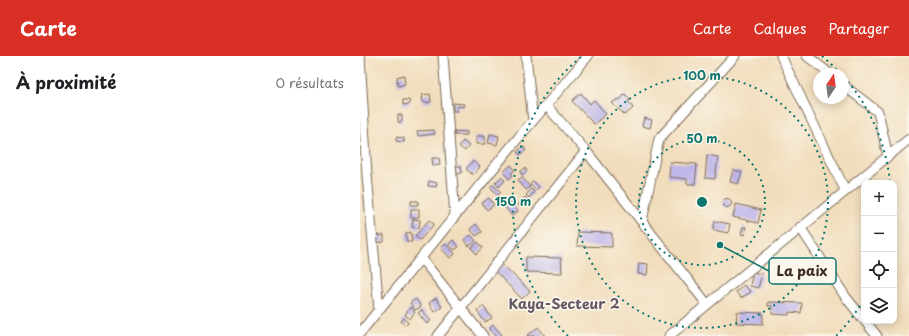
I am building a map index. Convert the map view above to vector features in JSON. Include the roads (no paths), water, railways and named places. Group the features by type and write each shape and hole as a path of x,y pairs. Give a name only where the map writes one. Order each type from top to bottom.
{"street":[{"path":"360,56 367,175 379,310"},
{"path":"444,56 455,216"},
{"path":"526,56 533,121"},
{"path":"360,333 588,56"},
{"path":"642,221 659,139 735,56"},
{"path":"781,56 845,190"},
{"path":"807,56 822,68"},
{"path":"849,90 878,112 888,152"},
{"path":"546,106 586,151 707,304"},
{"path":"669,336 909,139"},
{"path":"438,336 586,151"},
{"path":"800,227 845,296 861,317"},
{"path":"421,258 483,336"},
{"path":"867,324 877,336"}],"place":[{"name":"La paix","path":"720,245"}],"district":[{"name":"Kaya-Secteur 2","path":"564,303"}]}
